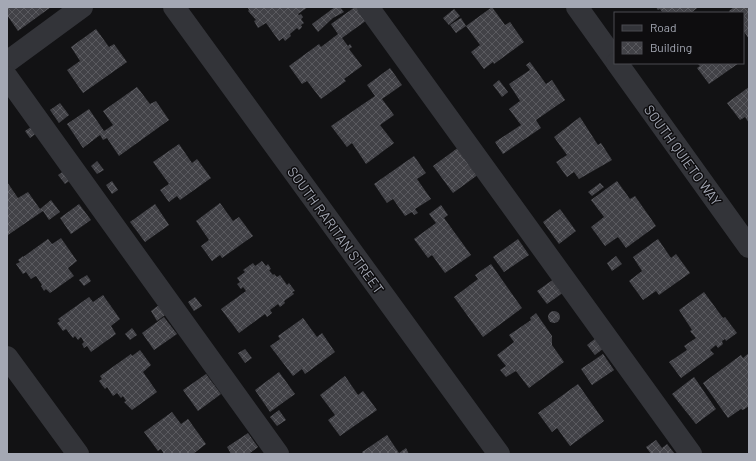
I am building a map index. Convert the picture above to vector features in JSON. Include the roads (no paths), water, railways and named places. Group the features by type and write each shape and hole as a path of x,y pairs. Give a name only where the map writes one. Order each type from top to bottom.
{"street":[{"path":"7,62 82,7"},
{"name":"SOUTH RARITAN STREET","path":"174,7 499,454"},
{"path":"368,7 691,454"},
{"path":"577,7 614,59"},
{"name":"SOUTH QUIETO WAY","path":"618,64 749,247"},
{"path":"7,78 278,454"},
{"path":"7,357 78,454"}]}
